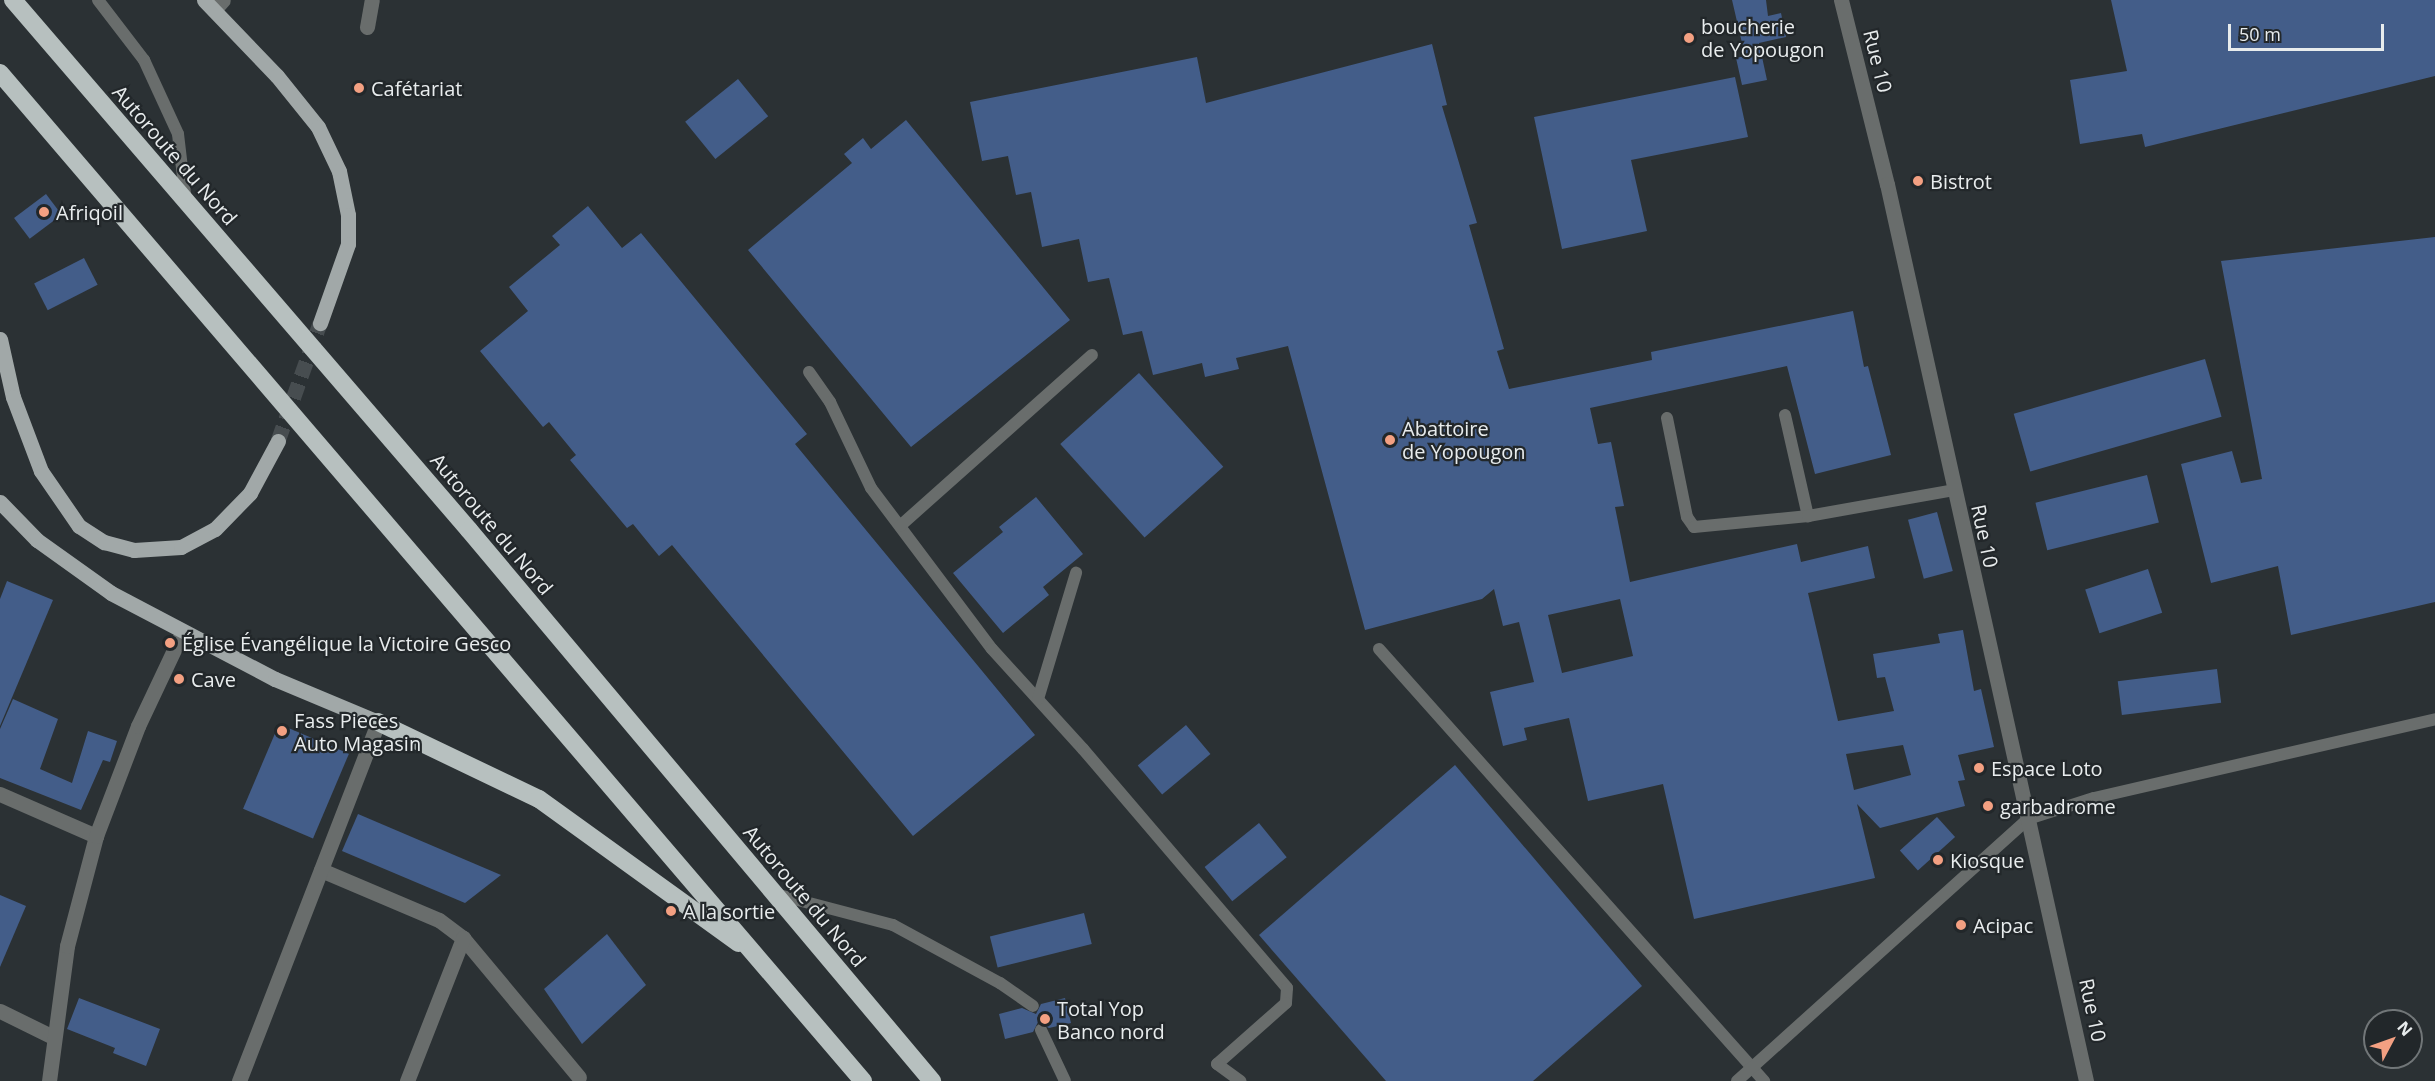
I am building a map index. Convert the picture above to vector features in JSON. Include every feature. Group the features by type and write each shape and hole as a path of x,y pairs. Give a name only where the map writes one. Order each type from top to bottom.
{"highway":[{"name":"Autoroute du Nord","path":"13,0 469,530 932,1081"},
{"path":"0,73 790,992 863,1081"},
{"path":"378,722 538,799 738,943 790,992"}],"main road":[{"path":"214,3 278,76 318,127 339,171 348,215 348,244 320,323"},
{"path":"0,339 6,399 41,471 62,505 80,526 104,542 134,550 181,547 215,529 250,493 278,441"},
{"path":"0,502 38,540 102,586 182,633 274,679 378,722"}],"street":[{"path":"367,27 372,0"},
{"name":"Rue 10","path":"1842,0 2086,1081"},
{"path":"49,1081 53,1037 67,946 96,836 138,726 182,633"},
{"path":"239,1081 378,722"},
{"path":"0,794 96,836"},
{"path":"321,870 439,920 463,938 579,1080"},
{"path":"407,1081 463,938"},
{"path":"0,1011 53,1037"}],"lane":[{"path":"98,0 144,60 178,134 186,203"},
{"path":"900,526 1092,355"},
{"path":"809,372 830,402 871,488 992,649 1038,699 1287,988 1286,1003 1217,1064 1240,1081"},
{"path":"1785,415 1808,516"},
{"path":"1667,418 1687,517 1694,527 1808,516 1954,490"},
{"path":"1038,699 1076,573"},
{"path":"1379,649 1764,1081"},
{"path":"1737,1081 2028,819 2094,798 2435,719"},
{"path":"773,894 893,925 1000,983 1033,1006"},
{"path":"1041,1030 1065,1081"}],"building":[{"path":"1732,0 1766,0 1768,16 1781,13 1786,37 1759,43 1767,80 1742,85 1736,58 1745,56"},
{"path":"2111,0 2435,0 2435,76 2145,147 2142,134 2080,144 2070,80 2127,71"},
{"path":"1432,44 1447,105 1442,106 1477,223 1469,225 1504,349 1497,351 1509,389 1652,360 1651,352 1853,311 1864,367 1868,366 1891,455 1815,474 1787,366 1590,408 1598,444 1611,442 1624,506 1615,507 1630,582 1797,544 1801,562 1868,546 1875,578 1808,593 1838,721 1894,711 1885,677 1877,678 1873,654 1940,643 1938,634 1963,630 1974,691 1981,689 1994,747 1958,755 1965,780 1958,781 1965,806 1880,828 1857,804 1875,878 1694,919 1663,784 1588,801 1569,718 1524,728 1527,740 1503,746 1490,692 1534,682 1519,622 1503,626 1494,589 1482,599 1365,630 1288,346 1236,358 1239,369 1205,377 1202,363 1153,375 1142,331 1123,335 1109,278 1088,282 1079,239 1042,247 1031,192 1016,195 1008,156 982,161 970,102 1197,57 1206,103","holes":["1620,599 1633,656 1562,673 1548,615","1903,745 1911,775 1854,790 1846,754"]},
{"path":"1735,77 1748,137 1631,160 1647,231 1562,249 1534,117"},
{"path":"738,79 768,116 715,159 685,122"},
{"path":"906,120 1070,320 911,447 748,250 852,163 844,154 863,138 871,149"},
{"path":"46,194 62,215 30,239 14,218"},
{"path":"588,206 622,248 641,233 807,434 795,444 1035,735 913,836 672,545 659,556 633,524 627,528 570,460 576,455 549,422 543,427 480,351 528,311 509,287 560,245 552,236"},
{"path":"2435,237 2435,602 2291,635 2278,566 2211,583 2181,464 2232,451 2241,483 2262,479 2221,261"},
{"path":"84,258 98,285 48,310 34,283"},
{"path":"2205,359 2222,417 2030,472 2014,414"},
{"path":"1139,373 1223,467 1145,538 1060,444"},
{"path":"2147,475 2159,523 2047,550 2035,503"},
{"path":"1036,497 1083,554 1043,587 1049,595 1003,633 953,573 1003,532 999,527"},
{"path":"1937,512 1953,571 1924,579 1908,520"},
{"path":"2148,569 2162,613 2099,633 2085,589"},
{"path":"7,581 53,600 0,726 0,599"},
{"path":"2217,669 2221,703 2122,715 2118,681"},
{"path":"13,699 58,719 40,769 72,783 88,731 117,741 110,762 103,760 81,810 0,778 0,729"},
{"path":"279,724 349,754 313,838 243,809"},
{"path":"1186,725 1210,754 1162,795 1138,765"},
{"path":"1455,765 1642,986 1533,1081 1386,1081 1259,935"},
{"path":"358,814 501,875 465,903 342,851"},
{"path":"1937,817 1955,837 1918,871 1900,850"},
{"path":"1259,823 1287,857 1232,901 1205,867"},
{"path":"0,895 26,906 0,967"},
{"path":"1084,913 1092,944 998,968 990,936"},
{"path":"607,934 646,985 582,1044 544,989"},
{"path":"79,998 160,1029 146,1066 113,1053 115,1048 67,1029"},
{"path":"1065,998 1071,1023 1049,1028 1038,1022 1033,1032 1005,1039 999,1014 1022,1008 1036,1014 1041,1004"}],"tunnel":[{"path":"278,441 320,323"}],"place":[{"name":"boucherie de Yopougon","path":"1689,38"},
{"name":"Cafétariat","path":"359,88"},
{"name":"Bistrot","path":"1918,181"},
{"name":"Afriqoil","path":"44,212"},
{"name":"Abattoire de Yopougon","path":"1390,440"},
{"name":"Église Évangélique la Victoire Gesco","path":"170,643"},
{"name":"Cave","path":"179,679"},
{"name":"Fass Pieces Auto Magasin","path":"282,731"},
{"name":"Espace Loto","path":"1979,768"},
{"name":"garbadrome","path":"1988,806"},
{"name":"Kiosque","path":"1938,860"},
{"name":"A la sortie","path":"671,911"},
{"name":"Acipac","path":"1961,925"},
{"name":"Total Yop Banco nord","path":"1045,1019"}]}
